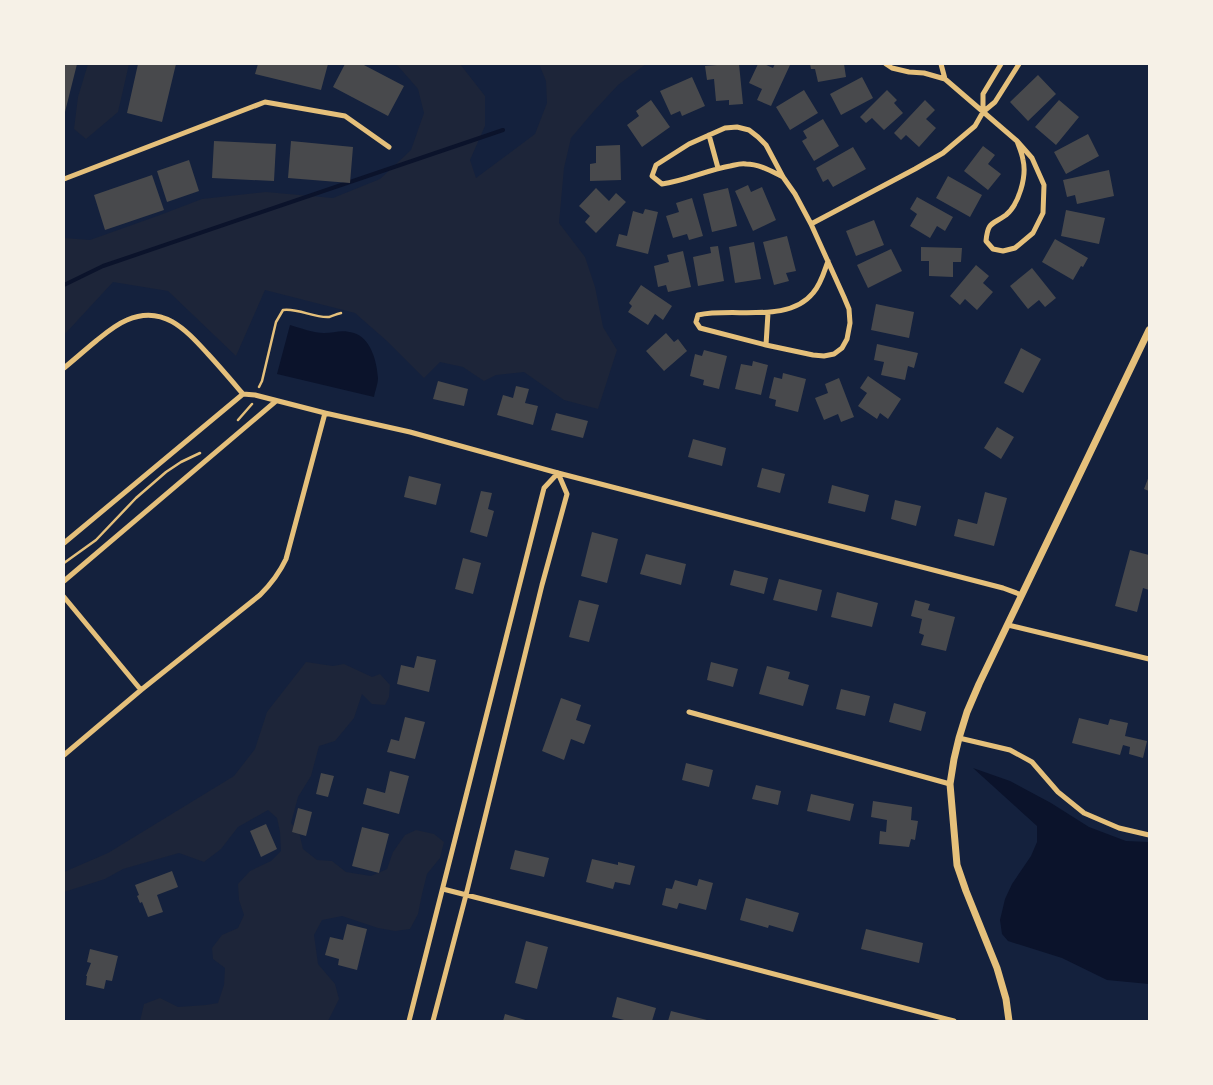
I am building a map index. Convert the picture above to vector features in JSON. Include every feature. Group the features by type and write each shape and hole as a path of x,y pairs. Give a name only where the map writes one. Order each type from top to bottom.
{"street":[{"path":"886,64 892,68 945,79 1017,141 1032,158 1044,185 1043,213 1033,233 1015,248 1003,251 993,249 986,241 987,230 992,223 1007,214 1017,200 1024,180 1024,160 1017,141"},
{"path":"941,64 945,79"},
{"path":"983,112 983,94 1001,64"},
{"path":"811,224 915,170 943,153 975,126 983,112 995,102 1019,64"},
{"path":"64,179 265,102 345,116 389,146"},
{"path":"783,177 756,165 745,164 718,168 675,182 662,184 652,176 656,164 689,144 725,128 749,130 758,137 766,145 811,224 828,261 849,309 850,323 847,339 842,348 834,354 824,356 813,355 700,328 696,322 698,314 731,311 768,313 800,305 813,293 823,278 828,261"},
{"path":"709,135 718,168"},
{"path":"766,345 768,313"},
{"path":"64,368 113,327 139,316 151,315 163,317 181,327 214,360 243,394"},
{"path":"1009,1021 1006,999 997,968 957,865 950,784 954,759 967,712 1149,330"},
{"path":"64,543 243,394 256,395 410,432 558,473 1003,588 1022,595"},
{"path":"64,581 276,401"},
{"path":"64,755 141,690 260,595 272,583 286,559 325,413"},
{"path":"410,1021 544,488 558,473"},
{"path":"434,1021 542,585 568,494 558,473"},
{"path":"64,597 141,690"},
{"path":"1008,625 1149,659"},
{"path":"689,712 950,784"},
{"path":"959,738 1010,750 1032,762 1058,792 1084,813 1119,828 1149,835"},
{"path":"443,890 709,956 954,1021"}],"path":[{"path":"259,386 276,322 283,310 290,309 329,317 341,313"},
{"path":"237,422 252,404"},
{"path":"64,563 96,540 136,498 166,472 202,452"}],"shaded area":[{"path":"88,64 129,64 118,112 86,139 74,129 78,97"},
{"path":"394,64 460,64 485,96 485,126 470,160 476,178 535,134 547,103 546,81 539,64 646,64 618,85 571,138 564,168 559,223 585,257 595,287 603,327 617,350 598,409 564,400 524,372 496,375 484,381 463,367 440,362 424,378 387,341 355,313 265,290 236,356 168,291 113,282 64,335 64,238 90,240 202,199 266,192 333,198 380,179 411,150 424,113 418,89 398,66"},
{"path":"290,325 320,333 342,331 354,333 365,340 372,351 377,372 378,380 374,397 277,374"},
{"path":"306,662 333,666 344,664 372,677 380,674 390,685 389,697 385,705 372,704 362,694 354,718 335,741 319,746 311,776 298,797 291,823 299,832 303,849 317,860 332,861 346,872 371,876 387,869 393,852 405,835 416,830 434,834 444,842 440,858 427,874 418,914 410,929 395,931 378,928 342,916 322,920 314,935 318,964 335,984 339,999 328,1021 140,1021 144,1004 160,998 178,1007 218,1003 224,985 225,968 213,959 212,948 222,935 238,928 244,915 239,900 238,884 250,871 271,861 281,851 277,818 268,810 238,827 221,849 204,862 179,853 123,869 105,879 64,892 64,872 108,853 234,776 255,749 267,712"},
{"path":"973,768 1010,781 1051,803 1089,827 1126,841 1149,842 1149,984 1107,980 1062,958 1008,941 1002,934 1000,920 1005,899 1012,884 1031,856 1037,842 1037,826"}],"building":[{"path":"64,64 77,64 64,116"},
{"path":"138,64 176,64 162,122 127,113"},
{"path":"258,64 328,64 321,90 255,74"},
{"path":"345,64 362,64 404,86 388,116 333,87"},
{"path":"739,64 743,104 729,105 729,100 716,101 714,79 707,80 705,66"},
{"path":"758,64 764,64 773,68 775,64 790,65 771,106 757,100 762,89 749,83"},
{"path":"810,64 844,64 846,77 818,82 815,69 811,69"},
{"path":"1038,75 1056,94 1028,121 1010,102"},
{"path":"692,77 705,106 682,116 680,111 671,115 660,91"},
{"path":"862,77 873,98 841,115 830,94"},
{"path":"804,90 818,113 790,130 776,107"},
{"path":"887,90 897,100 894,103 903,113 884,130 872,118 866,123 860,117"},
{"path":"651,100 670,127 642,147 627,125 639,116 636,111"},
{"path":"925,100 935,110 926,119 936,128 919,147 906,135 901,140 894,133"},
{"path":"1059,100 1079,117 1056,145 1035,127"},
{"path":"823,119 839,146 814,161 802,141 807,138 803,131"},
{"path":"1088,134 1099,156 1066,174 1054,152"},
{"path":"214,141 276,144 274,181 212,178"},
{"path":"291,141 353,147 350,183 288,178"},
{"path":"620,145 621,180 590,181 590,164 596,163 596,146"},
{"path":"983,146 995,155 988,164 1001,174 988,190 964,171"},
{"path":"853,147 866,169 833,187 828,179 823,182 816,168"},
{"path":"189,160 199,191 167,202 157,171"},
{"path":"1109,170 1114,196 1077,204 1075,195 1067,197 1063,180"},
{"path":"152,175 164,210 105,230 94,195"},
{"path":"948,176 982,195 970,217 936,198"},
{"path":"748,185 751,192 762,187 776,220 753,231 735,191"},
{"path":"596,188 609,201 616,193 626,202 596,233 585,222 590,216 579,206"},
{"path":"728,188 737,226 712,232 703,194"},
{"path":"917,197 953,217 945,231 937,226 930,238 910,226 917,214 910,209"},
{"path":"692,198 703,236 689,240 687,234 673,238 666,216 679,212 676,203"},
{"path":"645,209 658,212 648,254 616,246 619,234 627,236 633,211 643,214"},
{"path":"1066,210 1105,218 1099,244 1061,236"},
{"path":"874,220 884,245 856,256 846,231"},
{"path":"787,236 796,271 786,273 789,281 774,285 763,242"},
{"path":"1055,239 1088,258 1073,280 1042,262"},
{"path":"754,242 761,279 735,283 729,247"},
{"path":"718,246 724,281 698,286 693,257 711,253 710,247"},
{"path":"921,247 962,248 961,262 953,262 953,277 929,276 929,261 921,261"},
{"path":"891,249 902,271 868,288 857,265"},
{"path":"683,251 691,287 668,292 666,285 658,287 654,266 669,262 667,255"},
{"path":"976,265 989,276 983,283 993,292 977,310 965,299 960,305 950,296"},
{"path":"1032,268 1056,298 1045,307 1039,300 1028,309 1010,286"},
{"path":"641,285 672,306 663,320 655,314 648,325 628,312 632,306 629,303"},
{"path":"876,304 914,312 909,338 871,330"},
{"path":"666,333 674,342 678,339 687,351 664,371 646,351"},
{"path":"877,344 918,353 914,368 908,366 905,380 881,375 884,362 874,360"},
{"path":"1021,348 1041,359 1023,393 1004,383"},
{"path":"704,350 727,356 719,389 703,385 704,380 690,376 695,354 702,356"},
{"path":"753,361 768,365 761,395 735,389 741,364 752,366"},
{"path":"783,373 806,379 798,412 775,406 776,400 769,398 774,377 782,379"},
{"path":"868,376 901,399 888,419 880,413 877,419 858,406 867,393 860,388"},
{"path":"839,378 854,417 841,422 838,414 824,420 815,398 828,393 825,384"},
{"path":"438,381 468,389 464,406 433,399"},
{"path":"516,386 529,389 525,403 538,406 533,425 497,415 503,395 513,398"},
{"path":"556,413 588,421 583,438 551,430"},
{"path":"997,427 1014,437 1001,459 984,448"},
{"path":"693,439 726,448 722,466 688,457"},
{"path":"762,468 785,474 780,493 757,487"},
{"path":"409,476 441,484 436,505 404,497"},
{"path":"1149,476 1149,491 1144,489"},
{"path":"832,485 869,495 865,512 828,503"},
{"path":"481,491 492,493 488,509 494,511 487,537 470,532"},
{"path":"985,492 1007,498 994,546 954,536 958,519 977,524"},
{"path":"895,500 921,506 916,526 891,519"},
{"path":"592,532 618,539 607,583 581,576"},
{"path":"1130,550 1149,555 1149,590 1143,588 1137,612 1115,606"},
{"path":"646,554 686,564 681,585 640,574"},
{"path":"463,558 481,563 473,594 455,589"},
{"path":"734,570 768,578 764,594 730,585"},
{"path":"779,579 822,590 817,611 773,600"},
{"path":"837,592 878,603 872,627 831,617"},
{"path":"579,600 599,605 589,642 569,637"},
{"path":"915,600 930,604 928,610 955,617 946,651 921,645 924,635 919,633 922,619 911,616"},
{"path":"417,656 436,660 429,692 397,684 401,665 414,668"},
{"path":"711,662 738,669 733,687 707,680"},
{"path":"767,666 790,672 788,679 809,685 803,706 759,694"},
{"path":"841,689 870,696 865,716 836,709"},
{"path":"561,698 581,705 576,720 591,725 584,744 571,739 564,760 542,751"},
{"path":"894,703 926,712 921,731 889,722"},
{"path":"405,717 425,722 415,759 387,752 391,739 399,741"},
{"path":"1079,718 1108,725 1110,719 1128,723 1125,736 1147,741 1143,758 1129,754 1130,747 1123,745 1120,755 1072,743"},
{"path":"686,763 713,770 709,787 682,780"},
{"path":"390,771 409,776 399,814 363,804 367,788 385,793"},
{"path":"321,773 334,776 328,797 316,794"},
{"path":"756,785 781,791 778,805 752,799"},
{"path":"811,794 854,804 850,821 807,811"},
{"path":"873,801 912,807 911,820 918,821 915,840 911,839 909,847 879,844 880,831 886,832 887,820 871,817"},
{"path":"298,808 312,812 306,836 292,832"},
{"path":"266,824 277,849 261,857 250,831"},
{"path":"362,827 389,834 379,873 352,866"},
{"path":"515,850 549,858 544,877 510,869"},
{"path":"592,859 618,865 618,862 635,866 630,885 615,882 613,889 586,882"},
{"path":"172,871 178,887 157,895 163,912 148,917 142,902 140,903 137,896 139,895 135,885"},
{"path":"699,879 713,883 706,910 679,903 677,909 662,905 666,888 672,889 675,880 697,886"},
{"path":"746,898 799,913 793,932 769,925 768,928 740,920"},
{"path":"347,924 367,929 357,970 338,965 339,959 325,955 330,937 343,940"},
{"path":"866,929 923,943 919,963 861,949"},
{"path":"526,941 548,947 537,989 515,983"},
{"path":"90,949 118,956 112,981 106,980 104,989 86,985 86,976 91,963 87,962"},
{"path":"617,997 656,1008 652,1021 628,1021 612,1017"},
{"path":"671,1011 711,1021 668,1021"},
{"path":"505,1014 529,1021 503,1021"}],"waterway":[{"path":"64,285 103,266 503,130"}]}
